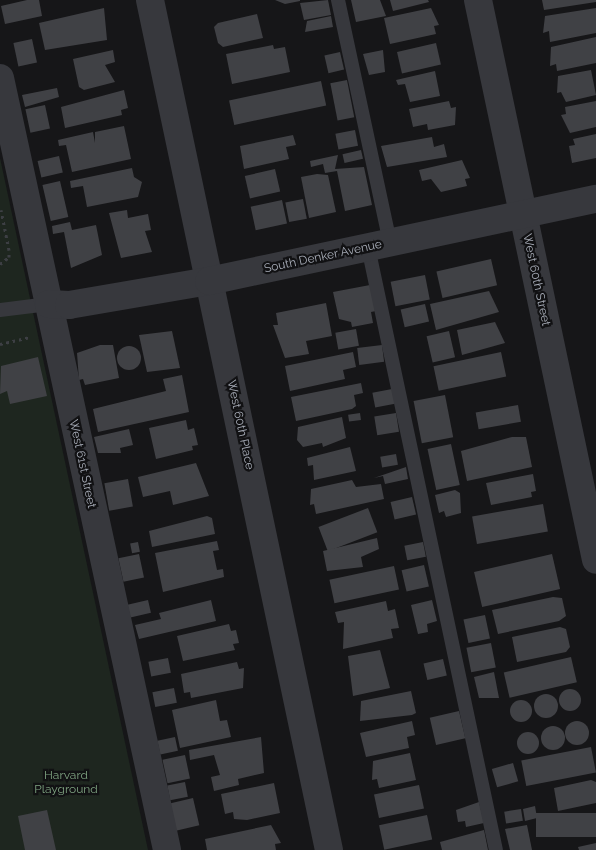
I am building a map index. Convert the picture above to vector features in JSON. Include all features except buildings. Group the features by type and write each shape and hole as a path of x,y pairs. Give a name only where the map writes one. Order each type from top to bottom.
{"street":[{"name":"West 60th Place","path":"150,0 329,850"},
{"name":"West 60th Street","path":"478,0 596,560"},
{"name":"West 61st Street","path":"0,78 167,850"},
{"name":"South Denker Avenue","path":"48,304 69,305 210,281 596,199"}],"lane":[{"path":"338,0 379,245 496,850"},
{"path":"0,310 48,304"}],"path":[{"path":"0,207 9,250 0,264"},
{"path":"0,344 29,338"}],"green space":[{"name":"Harvard Playground","path":"0,158 148,850 0,850"}]}
